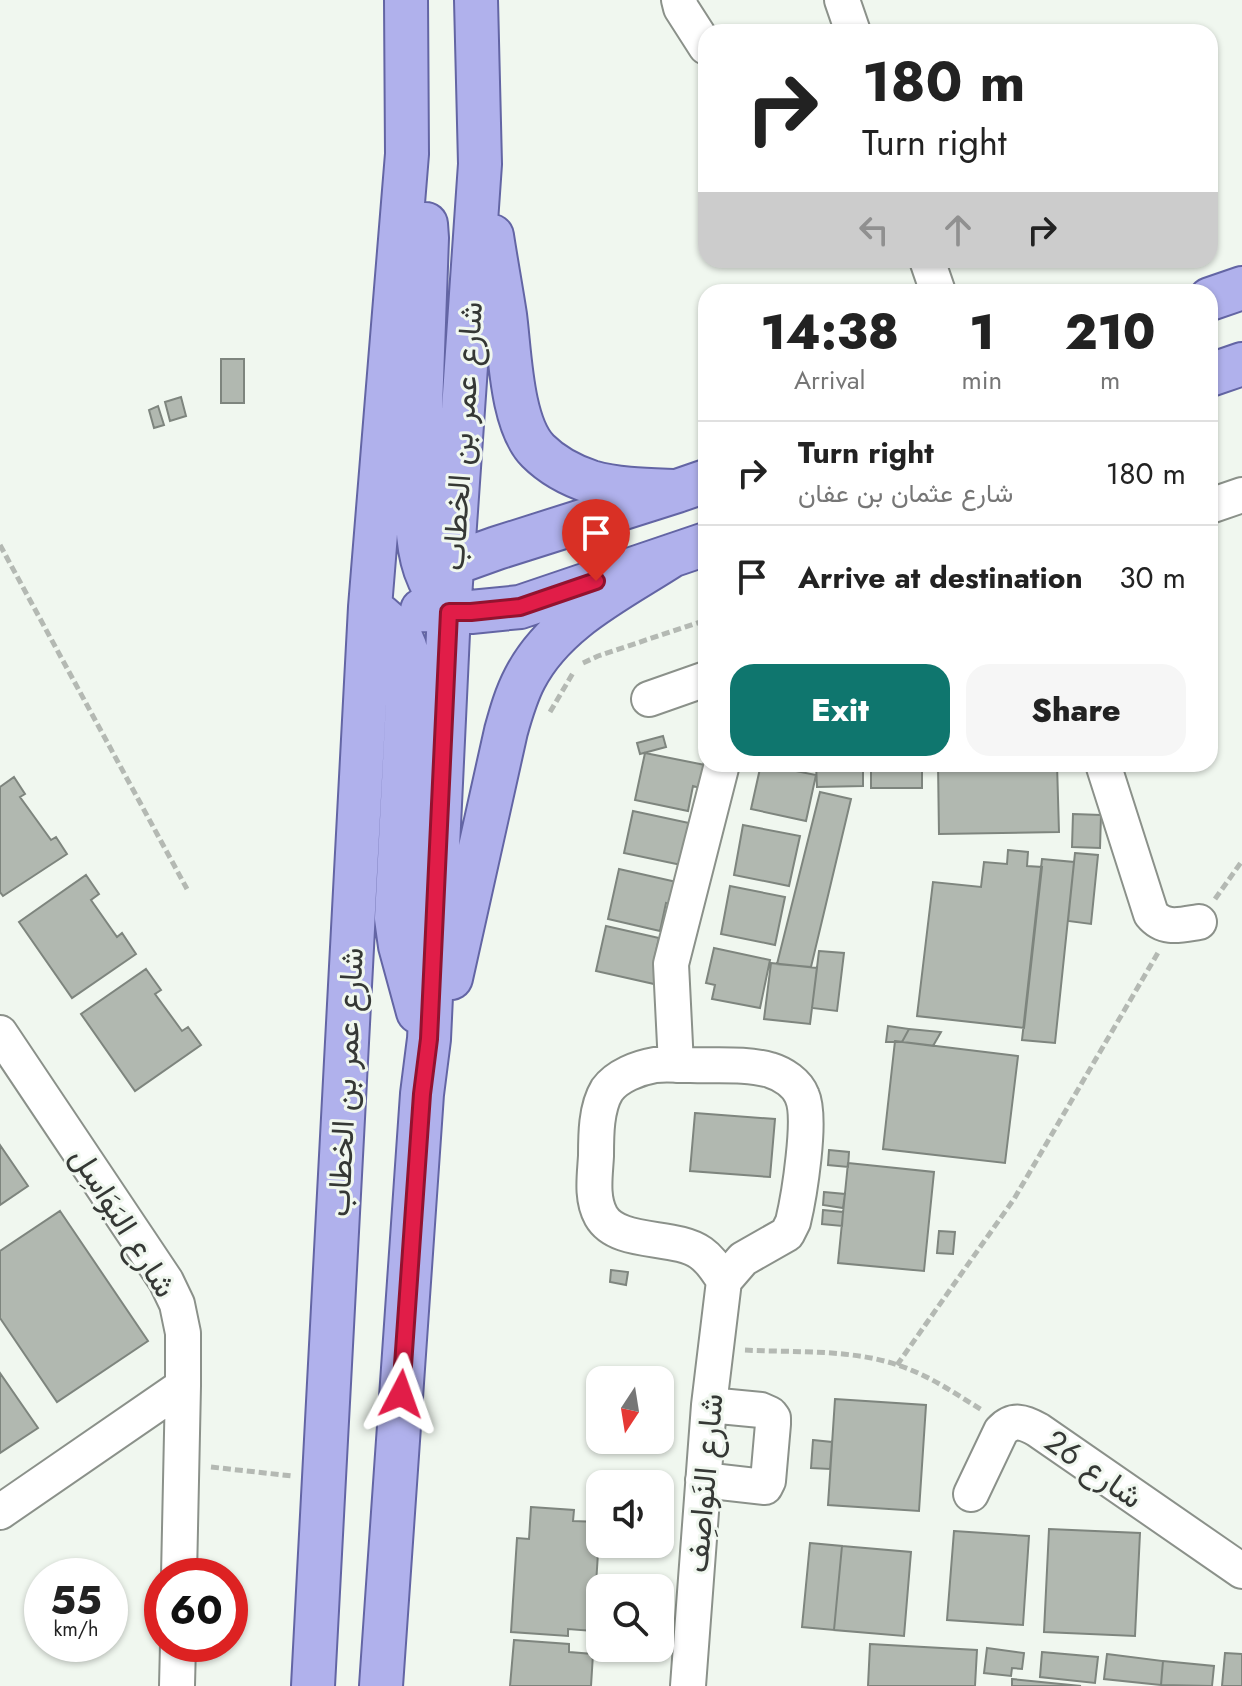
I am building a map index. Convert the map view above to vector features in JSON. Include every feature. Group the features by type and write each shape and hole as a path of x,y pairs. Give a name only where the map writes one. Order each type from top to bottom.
{"main road":[{"name":"شارع عمر بن الخطاب","path":"313,1686 371,600 407,154 406,0"},
{"name":"شارع عمر بن الخطاب","path":"440,568 480,164 476,0"},
{"path":"407,154 423,199 427,238 418,549 440,568"},
{"path":"480,164 505,315 513,385 521,422 536,450 557,466 589,481 621,488 692,486"},
{"path":"1218,296 1242,288"},
{"path":"1218,372 1242,364"},
{"path":"371,600 440,568 692,486"},
{"path":"371,600 449,612 520,607 689,550"},
{"path":"429,1039 449,989 506,731 525,677 556,635 572,620 689,550"},
{"path":"440,568 434,591 449,612"},
{"path":"371,600 401,634 409,664 396,918 412,994 429,1039"},
{"name":"شارع عمر بن الخطاب","path":"381,1686 421,1110 429,1039 449,612"}],"street":[{"path":"679,0 698,35"},
{"path":"842,0 850,24"},
{"path":"1218,503 1242,495"},
{"path":"649,699 698,682"},
{"path":"676,1065 671,964 720,772"},
{"path":"1105,772 1147,906 1156,921 1165,925 1186,924"},
{"name":"شارع البَوَاسِل","path":"0,1033 166,1281 177,1304 183,1333 179,1558"},
{"path":"656,1065 751,1066 772,1070 792,1082 802,1096 807,1117 793,1222 787,1234 743,1259 724,1281 700,1252 685,1245 618,1230 605,1222 599,1212 595,1191 597,1129 606,1091 618,1079 637,1070 656,1065"},
{"name":"شارع النَواصِف","path":"688,1686 709,1405 724,1281"},
{"path":"0,1512 183,1386"},
{"path":"703,1480 765,1487 773,1424 773,1418 765,1411 709,1405"},
{"name":"شارع 26","path":"971,1494 995,1440 1007,1424 1027,1424 1242,1571"},
{"path":"177,1686 178,1662"}],"path":[{"path":"0,545 187,889"},
{"path":"514,704 543,713 551,712 584,661 698,623"},
{"path":"897,1365 1020,1189 1186,924 1242,861"},
{"path":"716,1349 847,1354 875,1358 913,1370 1007,1424"},
{"path":"182,1464 323,1479"}],"building":[{"path":"221,359 244,359 244,403 221,403"},
{"path":"181,397 186,416 170,421 165,402"},
{"path":"158,406 164,425 154,428 149,410"},
{"path":"663,736 666,747 640,754 637,743"},
{"path":"645,753 698,764 698,772 703,772 700,788 693,786 688,811 635,800"},
{"path":"759,772 816,775 806,821 751,809"},
{"path":"816,772 863,772 863,786 817,787"},
{"path":"871,772 922,772 922,788 871,788"},
{"path":"938,772 1057,772 1059,832 939,834"},
{"path":"14,777 25,794 20,797 51,840 56,837 67,854 3,896 0,892 0,787"},
{"path":"820,792 851,799 811,967 777,964"},
{"path":"633,811 689,823 685,843 686,866 624,853"},
{"path":"1073,814 1101,815 1100,848 1072,847"},
{"path":"743,825 800,836 789,886 734,875"},
{"path":"1008,850 1028,852 1027,866 1042,867 1024,1028 917,1016 933,882 981,887 984,862 1007,864"},
{"path":"1075,853 1098,855 1091,924 1068,921"},
{"path":"1042,859 1074,862 1055,1043 1022,1040"},
{"path":"619,869 681,883 676,905 666,903 660,931 608,919"},
{"path":"86,875 99,894 91,900 117,937 122,933 136,954 72,998 19,922"},
{"path":"730,886 785,897 775,945 721,934"},
{"path":"606,926 659,938 654,960 660,961 654,984 596,971"},
{"path":"714,948 770,960 760,1008 712,999 715,985 706,983"},
{"path":"819,951 844,953 837,1011 812,1008"},
{"path":"771,963 817,968 810,1024 764,1019"},
{"path":"146,969 161,990 155,994 182,1031 188,1027 201,1045 135,1091 81,1014"},
{"path":"888,1026 909,1029 902,1042 886,1042"},
{"path":"909,1029 941,1032 933,1046 902,1042"},
{"path":"895,1041 1018,1056 1005,1163 883,1149"},
{"path":"695,1113 775,1119 770,1177 690,1171"},
{"path":"0,1145 28,1186 0,1205"},
{"path":"829,1150 849,1152 848,1167 828,1165"},
{"path":"848,1163 934,1172 924,1271 838,1263"},
{"path":"824,1192 845,1194 843,1208 823,1205"},
{"path":"823,1210 843,1212 842,1226 822,1224"},
{"path":"60,1211 148,1341 57,1402 0,1318 0,1251"},
{"path":"939,1231 955,1232 953,1254 937,1253"},
{"path":"611,1270 628,1272 626,1285 610,1282"},
{"path":"0,1373 38,1428 0,1453"},
{"path":"835,1399 926,1405 919,1511 828,1505"},
{"path":"813,1440 832,1442 830,1469 811,1468"},
{"path":"531,1507 574,1510 573,1521 586,1521 586,1558 598,1558 597,1574 586,1574 586,1630 568,1629 568,1636 511,1632 517,1538 529,1539"},
{"path":"1049,1529 1140,1533 1135,1636 1044,1632"},
{"path":"954,1531 1029,1536 1023,1625 947,1620"},
{"path":"810,1543 842,1546 834,1630 802,1627"},
{"path":"842,1546 911,1552 904,1636 834,1630"},
{"path":"514,1640 569,1644 569,1652 586,1653 586,1662 592,1662 591,1686 510,1686"},
{"path":"870,1644 977,1650 975,1686 868,1686"},
{"path":"987,1648 1024,1653 1022,1669 1012,1668 1011,1676 984,1673"},
{"path":"1042,1652 1098,1657 1095,1683 1040,1677"},
{"path":"1225,1653 1242,1654 1242,1686 1222,1686"},
{"path":"1107,1654 1163,1661 1161,1685 1104,1679"},
{"path":"1163,1661 1214,1666 1212,1686 1161,1685"},
{"path":"1012,1679 1081,1686 1012,1686"}],"route":[{"path":"401,1394 422,1094 429,1039 449,612 520,607 596,581"}]}
